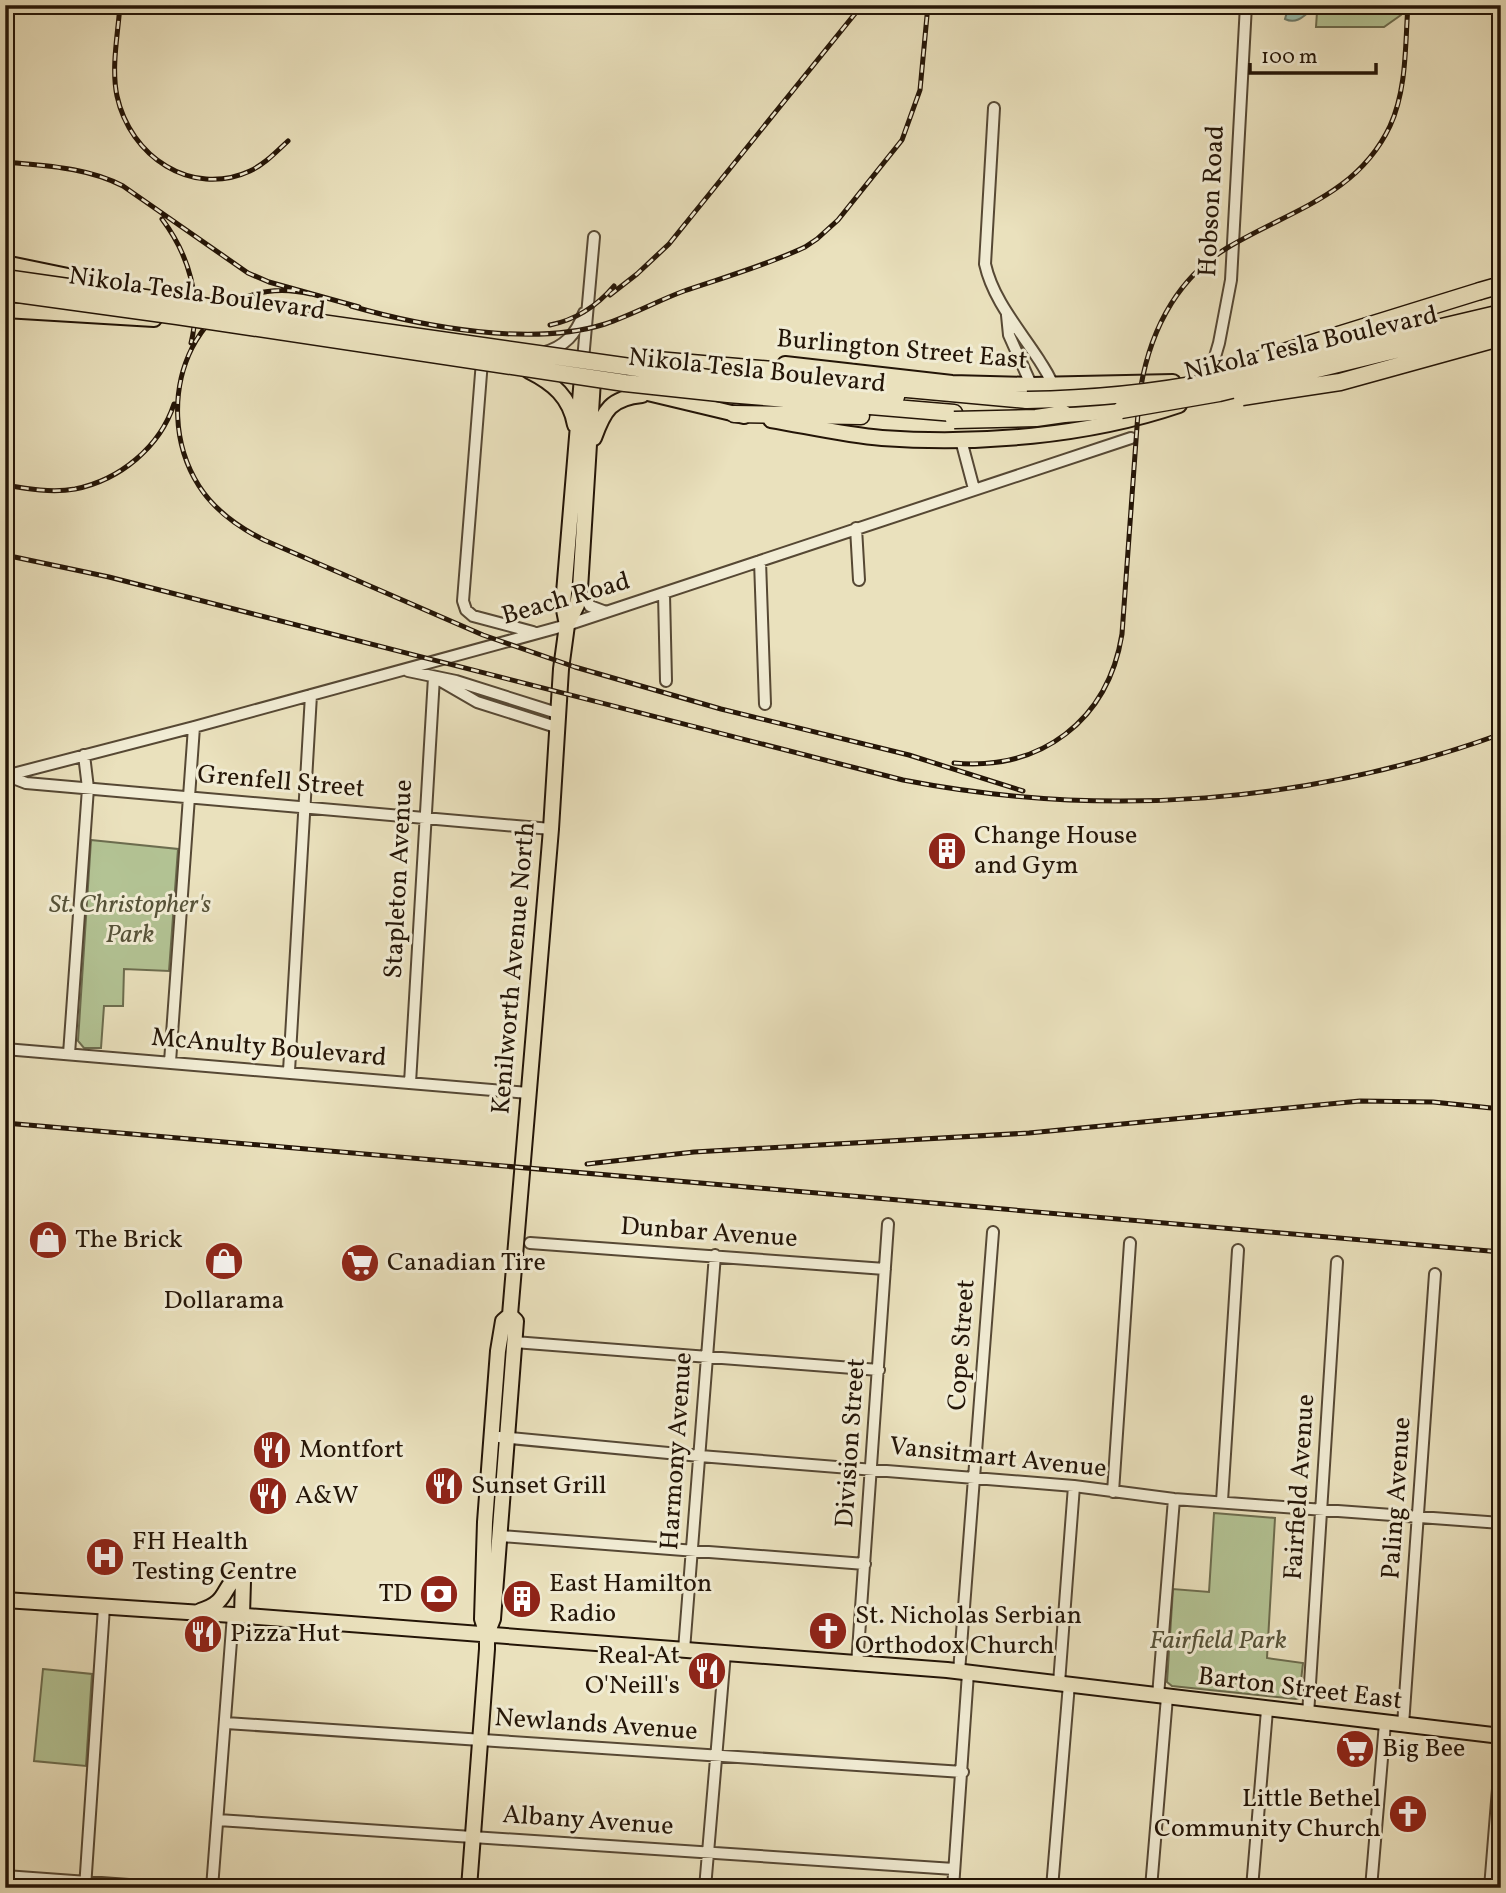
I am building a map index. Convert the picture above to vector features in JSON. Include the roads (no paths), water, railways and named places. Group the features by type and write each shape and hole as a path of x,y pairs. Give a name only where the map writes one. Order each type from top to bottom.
{"highway":[{"path":"1104,396 1169,386 1501,285"},
{"name":"Nikola Tesla Boulevard","path":"8,286 729,388 850,394 1036,418 1121,410 1219,393 1501,324"},
{"name":"Nikola Tesla Boulevard","path":"954,407 1029,393 1104,396 1152,393 1501,313"},
{"path":"1121,410 1220,400 1340,382 1497,339"},
{"path":"657,360 773,370 954,407"},
{"path":"734,414 954,407"}],"main road":[{"name":"Burlington Street East","path":"5,263 205,305 467,350 734,414 879,437 961,440 988,440 1044,433 1144,417 1258,379 1501,313"},
{"name":"Burlington Street East","path":"5,310 197,320 482,361 522,362 586,356 784,364 1029,393 1053,384 1258,379"},
{"name":"Kenilworth Avenue North","path":"567,625 577,605 580,589 589,452 586,356"},
{"path":"522,362 562,394 573,416 576,438"},
{"name":"Kenilworth Avenue North","path":"487,1634 482,1619 491,1436 499,1346 503,1321 510,1315 551,830 557,720 567,625 563,605 576,438 587,379"},
{"path":"589,452 600,421 609,407 625,397 650,394"},
{"name":"Kenilworth Avenue North","path":"469,1888 487,1634 494,1619 501,1536 516,1321 510,1315"},
{"path":"197,1612 211,1608 220,1601 238,1576 243,1581 237,1615"},
{"name":"Barton Street East","path":"5,1600 237,1615 963,1672 1501,1736"}],"street":[{"name":"Hobson Road","path":"1203,397 1219,343 1234,256 1246,5"},
{"path":"993,108 985,264 988,277 1007,315 1020,330 1053,384 1054,410 1044,433"},
{"name":"Kenilworth Avenue North","path":"586,356 594,237"},
{"path":"522,362 565,342 576,331 588,304"},
{"path":"1007,315 1009,335 1029,393 1040,408 1044,433"},
{"path":"482,361 463,601 466,611 473,616 536,633"},
{"name":"Beach Road","path":"7,776 567,625 1131,438"},
{"path":"961,440 974,489"},
{"path":"856,528 859,580"},
{"path":"760,561 765,704"},
{"path":"580,589 590,606 609,612"},
{"path":"664,594 666,681"},
{"path":"403,670 434,677 477,702 557,720"},
{"name":"Stapleton Avenue","path":"410,1083 434,677"},
{"path":"289,1071 311,695"},
{"path":"170,1062 194,727"},
{"path":"69,1054 88,788 84,755"},
{"name":"Grenfell Street","path":"7,776 26,783 551,830"},
{"name":"McAnulty Boulevard","path":"5,1049 528,1093"},
{"name":"Division Street","path":"857,1665 888,1224"},
{"name":"Cope Street","path":"953,1888 963,1772 963,1672 974,1477 993,1232"},
{"path":"1113,1492 1129,1242"},
{"name":"Dunbar Avenue","path":"530,1243 885,1269"},
{"path":"1222,1501 1238,1250"},
{"name":"Harmony Avenue","path":"684,1650 715,1255"},
{"name":"Fairfield Avenue","path":"1308,1715 1337,1262"},
{"name":"Paling Avenue","path":"1403,1725 1436,1273"},
{"path":"514,1342 879,1370"},
{"name":"Vansitmart Avenue","path":"491,1436 1074,1486 1174,1499 1501,1523"},
{"path":"1052,1888 1074,1486"},
{"path":"1151,1888 1174,1499"},
{"path":"501,1536 865,1564"},
{"path":"85,1885 104,1606"},
{"path":"212,1888 237,1615"},
{"path":"705,1888 724,1653"},
{"path":"1252,1888 1267,1710"},
{"name":"Newlands Avenue","path":"226,1723 963,1772"},
{"path":"1371,1888 1385,1723"},
{"path":"1490,1888 1501,1752"},
{"name":"Albany Avenue","path":"218,1820 954,1869"},
{"path":"5,1876 85,1885 170,1888"}],"railway":[{"path":"120,5 115,62 117,96 124,118 149,153 166,166 185,175 206,179 228,178 255,168 288,141"},
{"path":"610,295 669,244 862,5"},
{"path":"351,306 411,321 478,332 545,334 576,331 605,324 684,291 805,247 838,220 902,140 920,90 928,5"},
{"path":"954,763 986,763 1015,758 1042,749 1065,734 1086,715 1102,692 1114,665 1122,634 1139,399 1156,333 1178,294 1208,261 1340,186 1376,150 1390,126 1400,97 1408,5"},
{"path":"5,162 66,168 109,180 123,186 248,273 269,282 359,307"},
{"path":"162,219 179,247 191,278 195,310 191,343"},
{"path":"550,325 585,311 614,286"},
{"path":"311,294 271,291 238,301 211,320 192,348 181,381 178,416 184,452 205,495 236,524 264,540 483,635 575,667 721,709 909,755 1023,791"},
{"path":"5,485 58,491 92,485 107,478 136,459 148,447 168,420 174,404"},
{"path":"5,555 109,577 903,780 978,792 1054,799 1130,801 1205,798 1280,790 1428,758 1501,734"},
{"path":"587,1164 694,1152 1029,1133 1360,1101 1433,1102 1501,1109"},
{"path":"5,1123 1501,1252"}],"place":[{"name":"Change House and Gym","path":"947,851"},
{"name":"The Brick","path":"48,1240"},
{"name":"Dollarama","path":"224,1261"},
{"name":"Canadian Tire","path":"360,1263"},
{"name":"Montfort","path":"272,1450"},
{"name":"Sunset Grill","path":"444,1486"},
{"name":"A&W","path":"268,1496"},
{"name":"FH Health Testing Centre","path":"105,1557"},
{"name":"TD","path":"439,1594"},
{"name":"East Hamilton Radio","path":"522,1599"},
{"name":"St. Nicholas Serbian Orthodox Church","path":"828,1631"},
{"name":"Pizza Hut","path":"203,1634"},
{"name":"Real At O'Neill's","path":"707,1671"},
{"name":"Big Bee","path":"1355,1749"},
{"name":"Little Bethel Community Church","path":"1408,1814"}],"park label":[{"name":"St. Christopher's Park","path":"130,920"},
{"name":"Fairfield Park","path":"1218,1641"}]}
